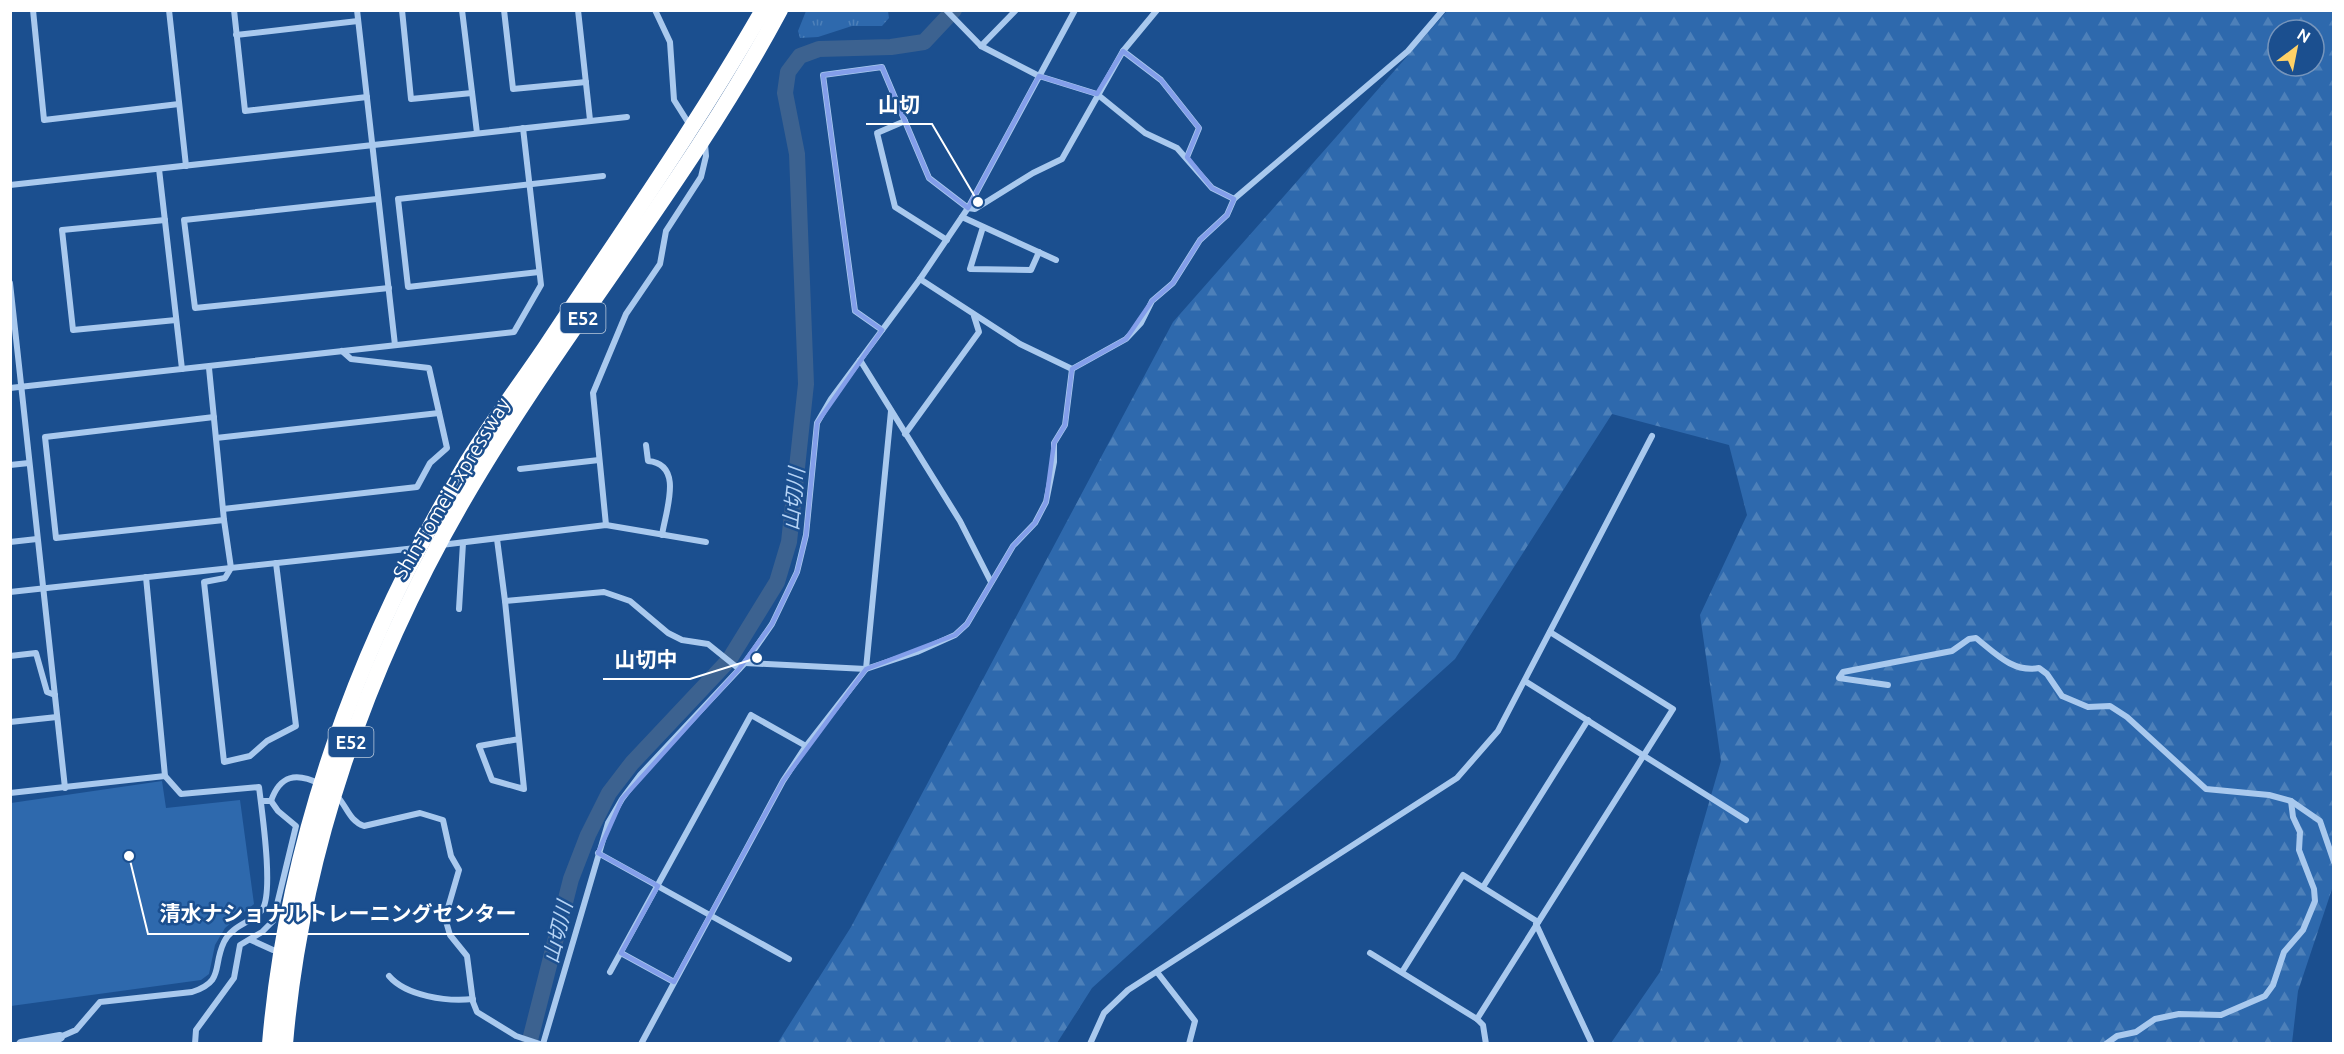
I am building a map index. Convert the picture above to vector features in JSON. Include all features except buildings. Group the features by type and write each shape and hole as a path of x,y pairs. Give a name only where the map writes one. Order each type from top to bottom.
{"highway":[{"name":"Shin-Tomei Expressway","path":"285,1044 292,981 315,862 364,706 409,600 485,464 675,169 763,10"},
{"name":"Shin-Tomei Expressway","path":"270,1044 285,930 301,858 331,755 377,634 426,533 466,465 675,169 728,102 780,10"}],"street":[{"path":"33,10 44,120 179,104"},
{"path":"169,10 186,165"},
{"path":"234,10 245,111 367,97"},
{"path":"357,10 395,345"},
{"path":"402,10 411,99 472,93"},
{"path":"462,10 477,133"},
{"path":"504,10 513,89 586,82"},
{"path":"578,10 590,120"},
{"path":"606,525 593,393 626,314 660,264 666,231 701,177 706,156 705,144 684,119 674,100 670,42 655,10"},
{"path":"946,10 981,46 1039,76 1097,94 1145,133 1177,148 1212,188 1234,199"},
{"path":"981,46 1017,10"},
{"path":"271,801 276,786 285,779 296,777 310,779 332,790 344,803 351,819 364,826 420,813 443,820 451,856 459,870 445,918 450,935 467,956 477,1012 517,1037 540,1043 608,823 622,799 745,663 772,624 797,572 806,535 817,423 968,208 1075,10"},
{"path":"882,330 855,311 823,75 882,67 929,178 968,208 975,209 1033,172 1062,159 1122,51 1157,10"},
{"path":"1072,369 1126,339 1141,323 1152,301 1173,283 1200,240 1227,215 1234,199 1408,51 1443,10"},
{"path":"236,35 358,21"},
{"path":"1122,51 1161,80 1199,128 1187,157"},
{"path":"10,185 627,117"},
{"path":"905,121 877,133 895,207 947,240"},
{"path":"10,388 209,368 514,332 541,285 524,128"},
{"path":"159,169 182,369"},
{"path":"539,272 408,287 398,199 603,176"},
{"path":"377,199 184,220 195,308 388,288"},
{"path":"962,217 1056,260"},
{"path":"165,220 62,230 63,241 73,330 176,320"},
{"path":"983,227 970,269 1031,270 1039,252"},
{"path":"920,279 1020,344 1072,369"},
{"path":"10,283 65,788"},
{"path":"905,434 979,332 974,316"},
{"path":"223,508 417,487 430,463 447,448 429,368 351,359 342,351"},
{"path":"860,360 960,521 991,582"},
{"path":"209,368 231,568 225,578 204,582 224,762 250,756 267,741 296,726 276,563"},
{"path":"745,663 866,669 917,652 956,635 967,624 1013,546 1035,523 1046,502 1054,462 1054,443 1065,425 1072,369"},
{"path":"641,1044 783,781 806,746 866,669 891,411"},
{"path":"216,438 439,413"},
{"path":"214,417 45,437 56,538 224,520"},
{"path":"1090,1044 1104,1013 1128,990 1458,778 1498,731 1652,436"},
{"path":"646,445 648,461 660,462 668,469 671,480 662,535"},
{"path":"520,469 599,460"},
{"path":"10,465 29,463"},
{"path":"10,592 463,543 606,525 706,542"},
{"path":"497,539 505,601 519,739 524,789 492,780 479,746 519,739"},
{"path":"10,542 37,540"},
{"path":"459,609 463,543"},
{"path":"21,1044 60,1036 76,1030 100,1002 192,992 205,988 214,980 219,969 225,941 236,927 260,913 269,896 260,787 181,794 165,776 146,577"},
{"path":"505,601 604,592 630,601 668,633 682,640 708,644 723,653 739,669"},
{"path":"1477,1019 1673,709 1550,632"},
{"path":"1888,685 1839,678 1843,672 1952,651 1969,639 1976,638 2010,665 2027,670 2039,668 2048,674 2062,696 2088,707 2110,706 2127,717 2206,789 2269,795 2291,801 2320,822 2334,862"},
{"path":"10,656 36,653 47,692 55,695"},
{"path":"1525,681 1746,820"},
{"path":"610,972 751,715 806,746"},
{"path":"10,722 57,717"},
{"path":"1483,887 1588,720"},
{"path":"10,794 165,776"},
{"path":"261,801 271,801"},
{"path":"195,1044 196,1030 234,978 240,945 251,940 273,921 296,826 278,812 271,801"},
{"path":"2106,1044 2117,1036 2136,1032 2155,1019 2179,1014 2222,1016 2265,996 2273,985 2284,952 2303,930 2315,901 2314,889 2299,850 2300,832 2293,817 2291,801"},
{"path":"598,853 789,959"},
{"path":"1402,972 1463,875 1537,923 1592,1044"},
{"path":"251,940 273,950"},
{"path":"621,953 674,982"},
{"path":"1370,953 1477,1019 1483,1025 1486,1044"},
{"path":"1157,972 1195,1021 1189,1044"},
{"path":"389,976 397,986 410,990 456,1001 473,999"},
{"path":"514,1044 517,1037"}],"highlighted area":[{"path":"1123,51 1161,80 1199,128 1187,157 1212,188 1234,199 1227,215 1200,240 1173,283 1152,301 1126,339 1072,369 1065,425 1054,443 1046,502 1035,523 1013,546 967,624 955,635 866,669 783,781 674,982 621,953 658,886 598,853 622,799 739,669 772,624 797,572 806,535 817,423 882,330 855,311 823,75 882,67 929,178 968,208 1039,76 1097,94"}],"green space":[{"path":"806,11 888,11 889,18 882,26 852,26 818,37 800,38 798,31"},
{"path":"1447,11 2333,11 2334,883 2298,991 2292,1043 1611,1043 1660,972 1721,761 1700,615 1747,515 1729,445 1612,414 1455,659 1092,988 1057,1043 777,1044 851,927 1173,322"},
{"path":"162,781 166,808 240,800 254,904 225,928 215,945 209,974 201,980 11,1006 11,803"}],"waterway":[{"name":"山切川","path":"529,1044 571,879 588,835 609,793 632,763 729,660 777,582 789,542 806,384 797,154 785,93 788,72 800,56 819,49 891,47 924,42 954,10"}],"place":[{"name":"山切","path":"978,202"},
{"name":"山切中","path":"757,658"},
{"name":"清水ナショナルトレーニングセンター","path":"129,856"}]}
